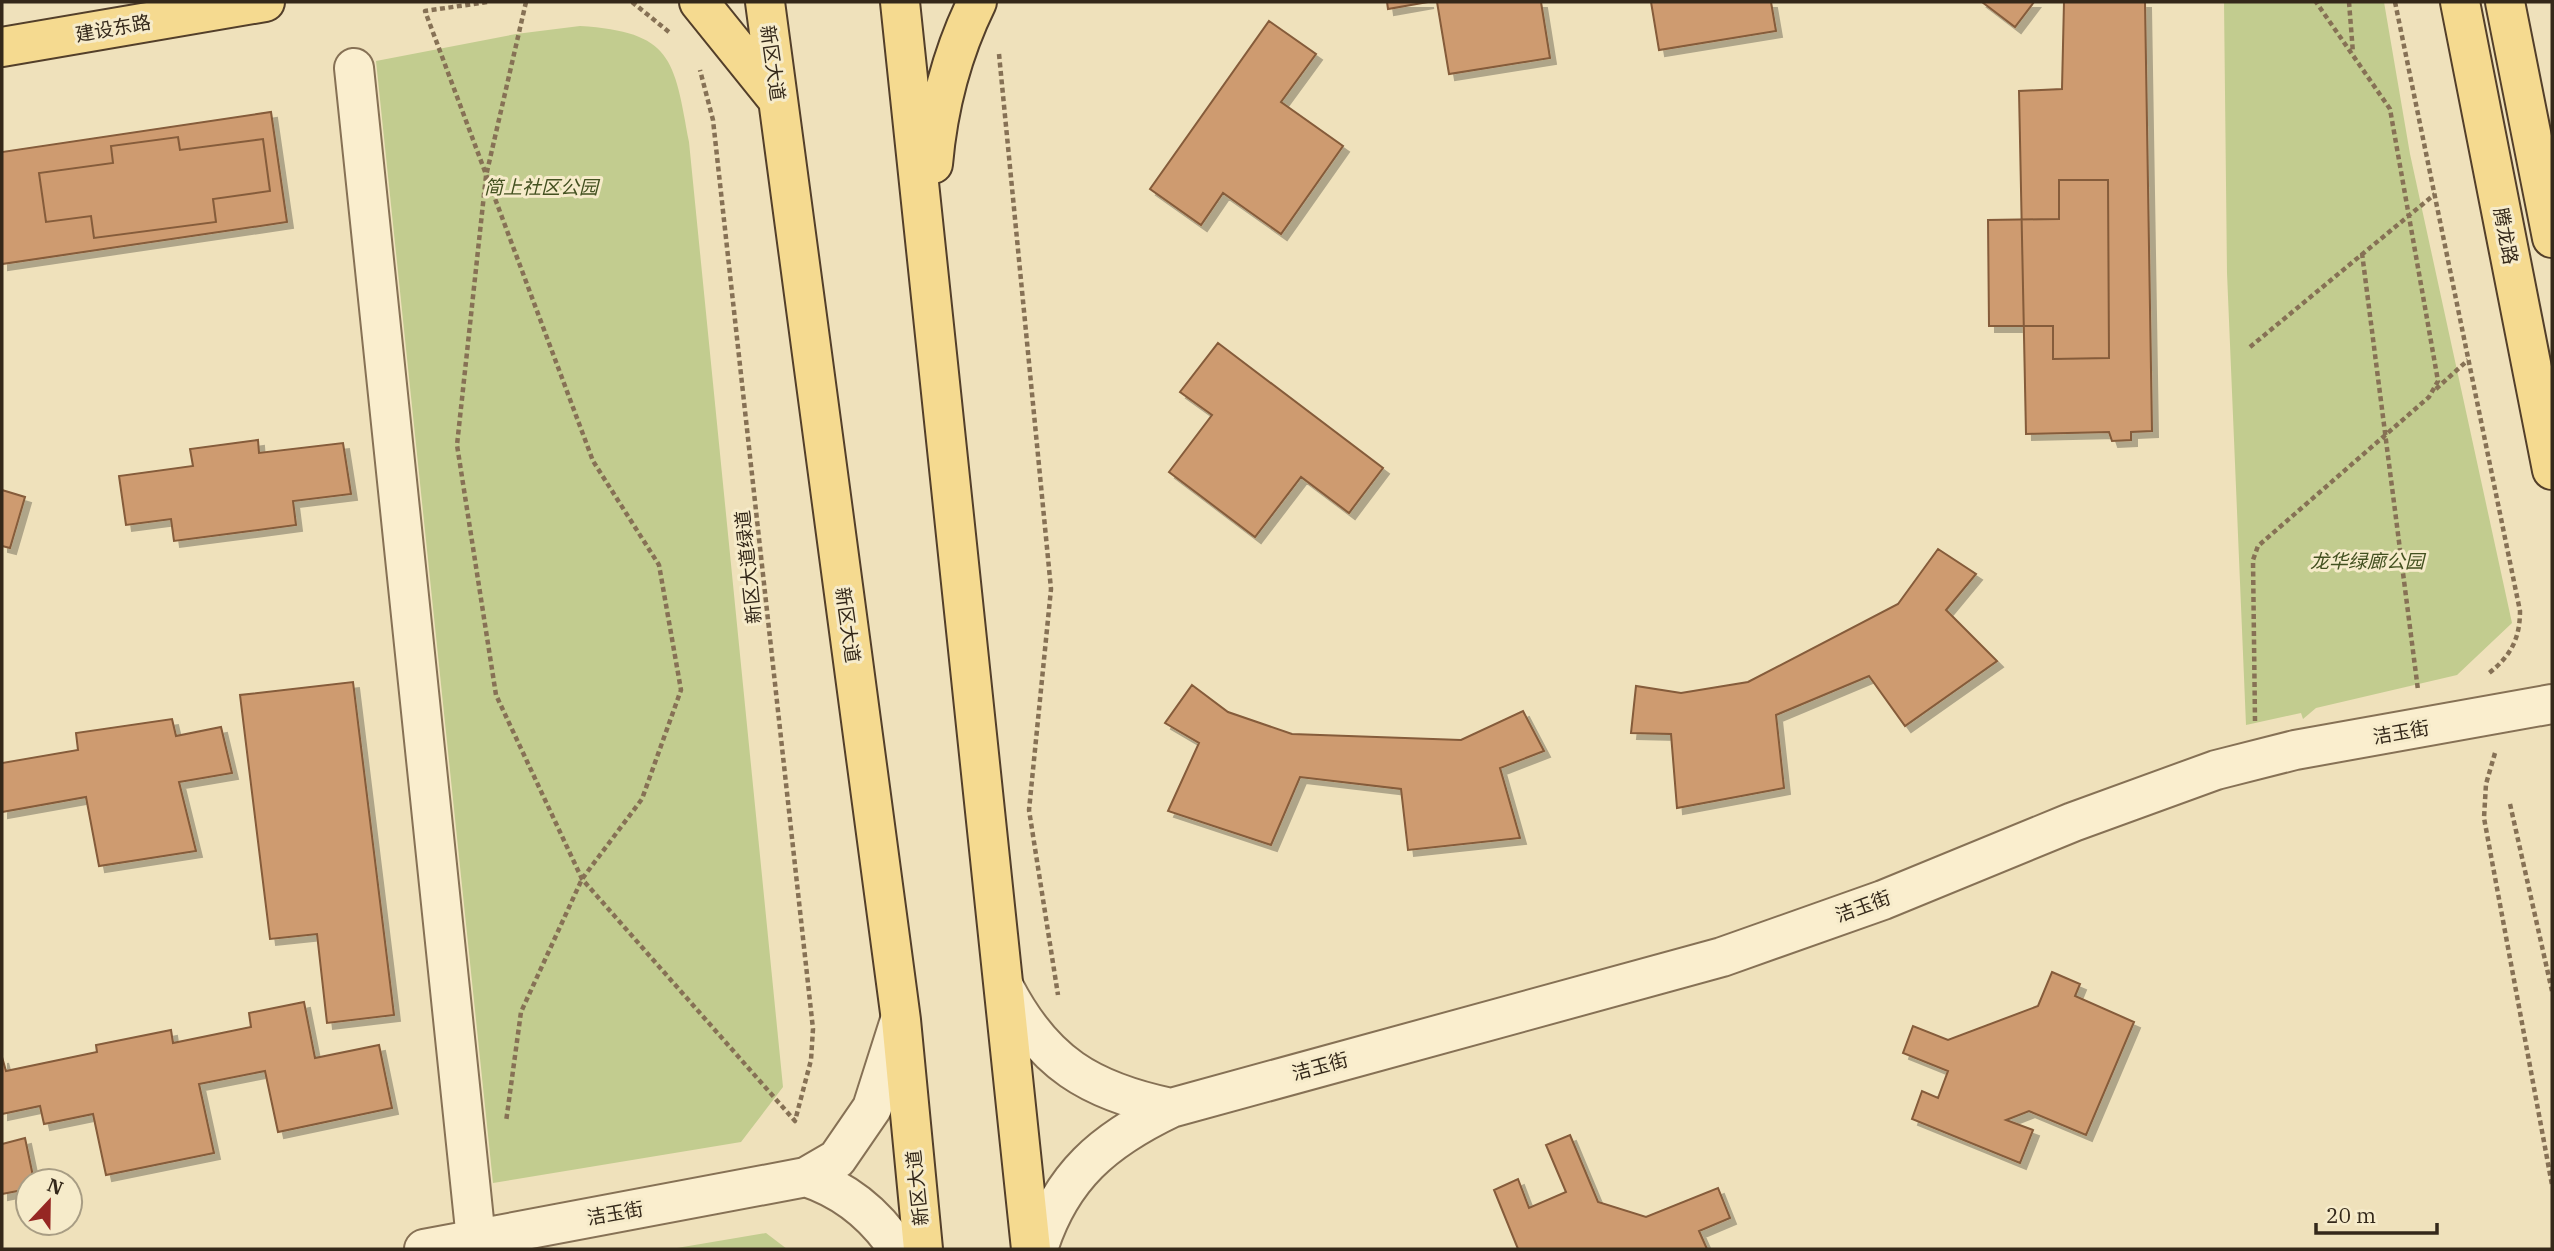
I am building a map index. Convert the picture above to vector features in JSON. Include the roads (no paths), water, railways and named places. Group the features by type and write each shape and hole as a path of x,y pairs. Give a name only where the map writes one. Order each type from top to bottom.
{"main road":[{"name":"建设东路","path":"2,47 265,2"},
{"path":"699,2 778,100"},
{"name":"新区大道","path":"765,2 901,1020 923,1249"},
{"path":"900,2 927,236 1031,1249"},
{"path":"927,236 935,142 943,93 961,36 977,2"},
{"name":"腾龙路","path":"2460,2 2552,470"},
{"path":"2505,2 2552,238"}],"street":[{"path":"354,68 476,1244"},
{"name":"洁玉街","path":"1038,1249 1047,1222 1067,1187 1089,1160 1132,1126 1171,1108 1733,953 1883,900 2147,793 2216,770 2295,750 2552,705"},
{"path":"1004,988 1021,1020 1059,1063 1128,1099 1171,1108"},
{"name":"洁玉街","path":"424,1249 476,1244 806,1177 837,1159 872,1108 901,1020"},
{"path":"806,1177 825,1184 867,1211 898,1249"}],"park label":[{"name":"简上社区公园","path":"541,187"},
{"name":"龙华绿廊公园","path":"2367,561"}]}
